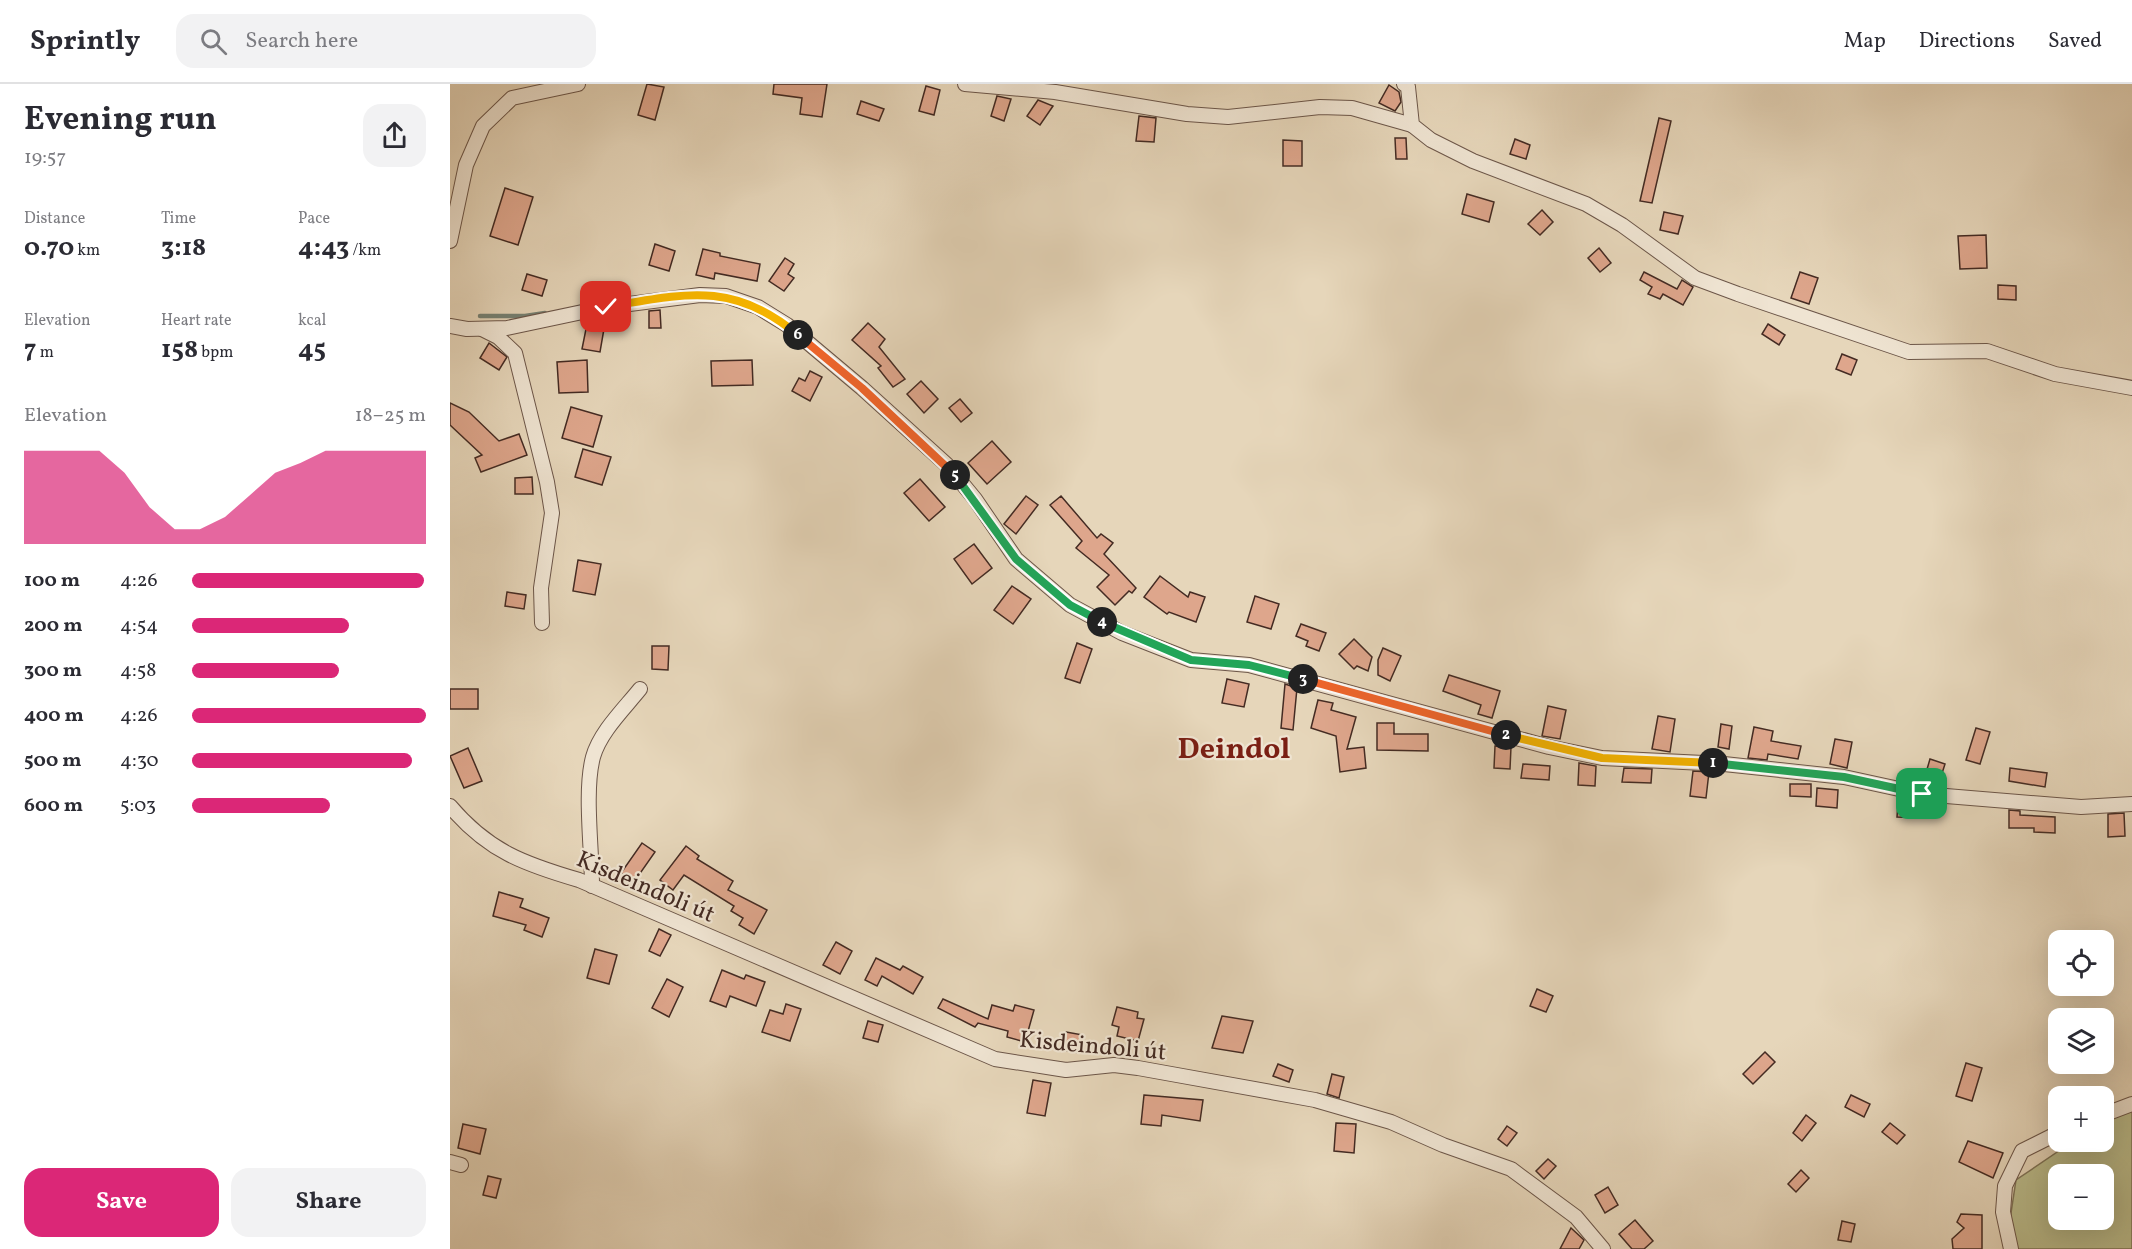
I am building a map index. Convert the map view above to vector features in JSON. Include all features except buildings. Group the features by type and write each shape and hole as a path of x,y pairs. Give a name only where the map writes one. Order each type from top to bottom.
{"street":[{"path":"450,242 466,165 483,126 512,98 578,84"},
{"path":"965,84 1055,92 1187,114 1228,117 1320,107 1352,108 1412,125 1431,140 1473,161 1586,204 1622,225 1695,278 1706,282 1909,352 1987,351 2055,374 2132,388"},
{"path":"1404,84 1408,87 1412,125"},
{"path":"450,326 467,329 536,324 606,307 670,297 726,296 759,307 829,360 947,465 975,499 1016,559 1070,605 1122,633 1191,660 1249,665 1549,747 1602,758 1724,764 1822,775 1922,794 2081,807 2132,804"},
{"path":"480,328 498,338 515,353 547,482 552,513 541,588 542,623"},
{"path":"592,886 590,785 593,756 611,726 640,689"},
{"name":"Kisdeindoli út","path":"450,806 495,849 527,864 592,886 994,1059 1066,1070 1114,1065 1138,1068 1315,1100 1391,1122 1443,1146 1511,1169 1576,1217 1603,1249"},
{"path":"2114,1111 2132,1104"},
{"path":"2011,1249 2003,1212 2005,1186 2022,1151 2048,1138"}],"green space":[{"path":"2132,1108 2132,1249 2013,1249 2008,1233 2016,1180 2057,1152 2114,1152 2114,1115"}],"waterway":[{"path":"480,316 525,316 545,313"}],"district":[{"name":"Deindol","path":"1234,748"}],"route":[{"path":"606,307 700,294 726,296 759,307 787,326 862,388 947,465 975,499 1016,559 1070,605 1122,633 1191,660 1249,665 1349,690 1549,747 1602,758 1724,764 1844,777 1922,794"}]}
